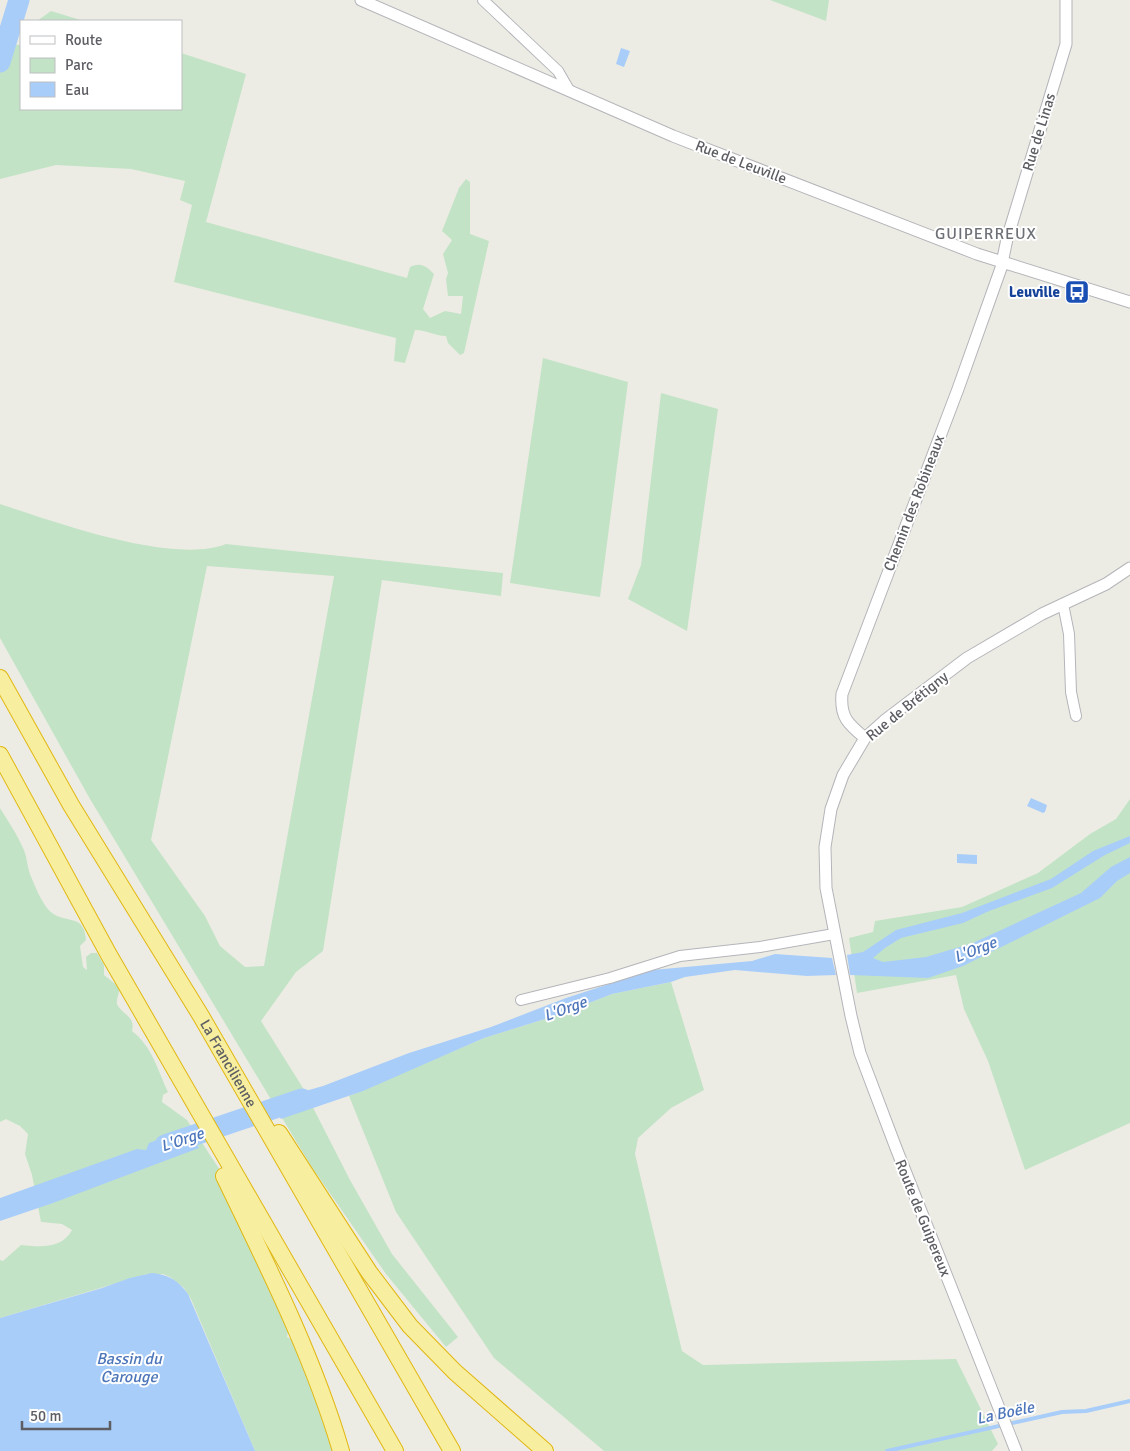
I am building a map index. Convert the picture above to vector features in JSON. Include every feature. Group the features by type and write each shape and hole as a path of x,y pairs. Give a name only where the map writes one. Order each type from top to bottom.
{"highway":[{"name":"La Francilienne","path":"0,678 76,813 255,1101 452,1451"},
{"path":"0,756 104,946 221,1152 395,1451"},
{"path":"278,1141 369,1272 410,1326 455,1372 545,1451"},
{"path":"221,1152 222,1174 278,1291 320,1389 341,1451"}],"street":[{"name":"Rue de Leuville","path":"361,0 673,136 1002,262 1130,302"},
{"path":"483,0 558,71 569,90"},
{"name":"Rue de Linas","path":"1002,262 1007,239 1066,44 1066,0"},
{"name":"Chemin des Robineaux","path":"865,738 845,718 841,706 842,694 958,389 1002,262"},
{"name":"Rue de Brétigny","path":"844,981 826,888 825,847 832,809 843,774 865,738 913,696 967,658 1042,614 1106,584 1130,568"},
{"path":"1063,604 1070,634 1070,684 1076,716"},
{"path":"521,1000 610,978 680,956 760,947 834,934"},
{"name":"Route de Guipereux","path":"844,981 860,1053 1016,1451"}],"green space":[{"path":"770,0 829,0 826,21"},
{"path":"51,11 81,20 38,20"},
{"path":"0,44 20,45 20,110 182,110 182,53 246,74 206,222 407,278 410,267 423,266 434,274 423,309 430,318 445,311 461,314 463,296 448,296 446,279 448,273 443,254 452,240 442,231 459,188 466,179 470,182 470,234 489,241 464,353 460,355 448,343 446,336 415,330 405,363 394,361 396,338 174,282 192,205 180,200 185,181 131,169 56,165 0,179"},
{"path":"543,358 628,382 600,597 510,583"},
{"path":"661,393 718,409 687,631 628,599 641,565"},
{"path":"0,504 114,539 146,545 176,549 203,549 226,544 503,573 501,596 382,580 323,951 296,972 261,1021 303,1088 350,1180 392,1254 458,1337 446,1347 386,1274 311,1166 90,799 0,638","holes":["207,566 334,576 264,966 245,967 220,946 205,916 151,840"]},
{"path":"1130,799 1130,1123 1025,1170 988,1061 964,1009 956,975 857,993 849,938 873,932 875,921 962,907 1038,873 1090,834 1116,819"},
{"path":"0,808 21,843 30,874 44,904 53,914 81,925 86,940 80,946 83,967 87,970 86,957 91,953 97,953 104,965 104,975 120,988 117,1004 132,1022 132,1031 150,1051 168,1092 163,1095 162,1102 187,1120 218,1167 265,1259 290,1320 287,1337 299,1344 333,1451 255,1451 191,1299 184,1288 163,1274 147,1274 0,1318 0,1260 3,1261 21,1245 43,1246 56,1244 68,1236 72,1230 62,1224 41,1222 32,1175 25,1154 28,1134 20,1126 6,1119 0,1122"},
{"path":"671,982 704,1090 671,1108 638,1138 635,1154 682,1351 703,1365 956,1359 998,1444 992,1451 604,1451 494,1358 396,1212 349,1096 484,1038 561,1014 612,994"}],"water":[{"path":"621,48 630,51 624,67 616,64"},
{"path":"1031,798 1047,805 1045,812 1043,813 1027,806"},
{"path":"1130,836 1130,843 1105,855 1052,888 989,911 963,923 901,938 873,958 883,962 926,957 973,943 1081,893 1111,867 1130,857 1130,873 1117,881 1100,898 963,966 928,978 850,975 847,955 863,952 896,930 962,913 1051,879 1093,851"},
{"path":"957,854 977,855 977,864 957,863"},
{"path":"775,954 832,958 836,975 807,976 735,970 685,977 671,982 612,994 561,1014 484,1038 363,1091 281,1119 270,1101 323,1086 409,1053 491,1027 566,998 652,970 752,961"},
{"path":"190,1133 199,1148 0,1221 0,1198 137,1149 146,1150 149,1143 168,1136"},
{"name":"Bassin du Carouge","path":"152,1273 173,1279 188,1294 255,1451 0,1451 0,1318"}],"waterway":[{"path":"0,62 19,0"},
{"name":"L'Orge","path":"165,1145 302,1099"},
{"name":"La Boële","path":"887,1451 1062,1412 1086,1411 1130,1401"}],"place":[{"name":"Leuville","path":"1077,292"}],"district":[{"name":"GUIPERREUX","path":"986,233"}]}
